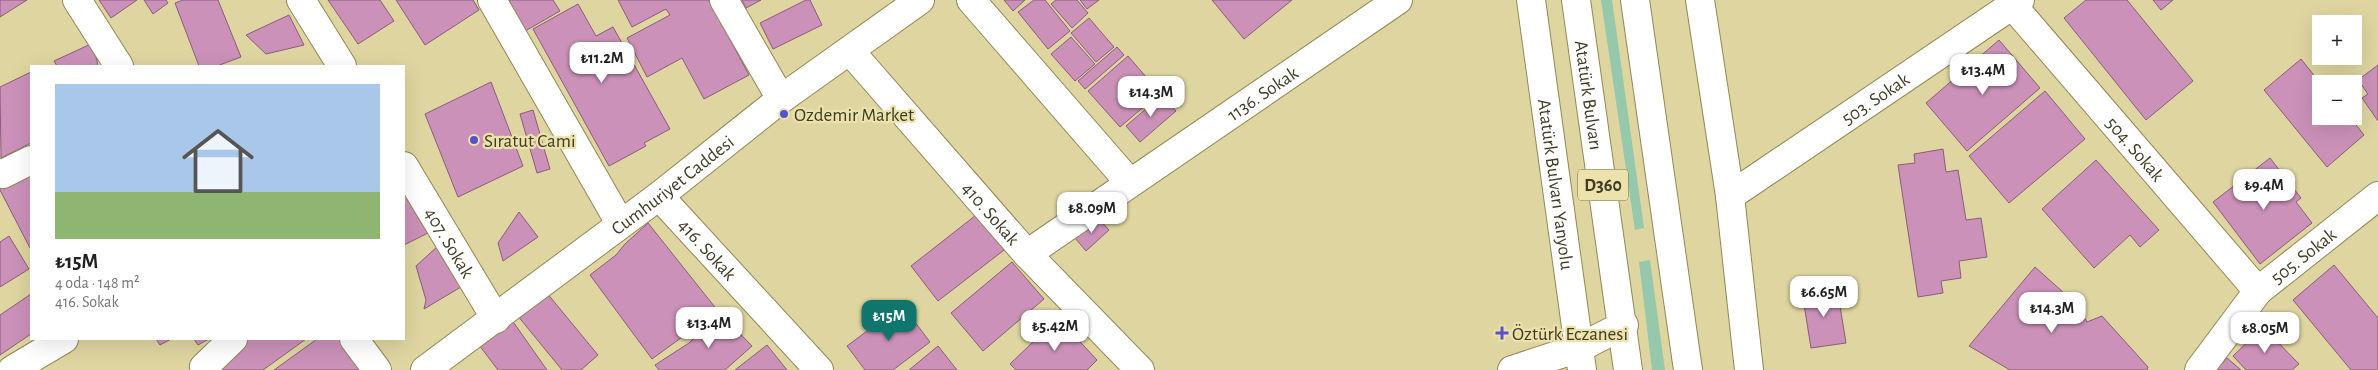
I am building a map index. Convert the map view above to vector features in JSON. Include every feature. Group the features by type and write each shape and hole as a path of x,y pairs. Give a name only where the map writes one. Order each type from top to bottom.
{"main road":[{"path":"77,0 118,65"},
{"path":"301,0 341,65"},
{"path":"492,0 620,223"},
{"path":"724,0 781,99"},
{"name":"Cumhuriyet Caddesi","path":"440,366 496,319 620,223 659,196 781,99 920,0"},
{"path":"971,0 1130,184"},
{"name":"1136. Sokak","path":"1026,254 1398,0"},
{"name":"Atatürk Bulvarı Yanyolu","path":"1531,0 1581,359"},
{"name":"Atatürk Bulvarı","path":"1576,0 1624,325 1628,370"},
{"path":"1635,0 1688,370"},
{"path":"1700,0 1730,196 1749,370"},
{"name":"503. Sokak","path":"1730,196 2016,3"},
{"name":"504. Sokak","path":"2016,3 2258,291"},
{"name":"410. Sokak","path":"850,51 1026,254 1140,370"},
{"path":"0,173 3,174 30,160"},
{"name":"407. Sokak","path":"405,168 496,319"},
{"name":"416. Sokak","path":"659,196 819,370"},
{"name":"505. Sokak","path":"2200,370 2258,291 2378,196"},
{"path":"1512,370 1581,359 1624,325"},
{"path":"12,370 62,340"},
{"path":"205,370 204,367 232,340"},
{"path":"355,340 377,370"}],"green space":[{"path":"1601,0 1612,0 1644,228 1635,230"},
{"path":"1650,260 1665,370 1652,370 1639,262"}],"building":[{"path":"0,0 27,0 0,17"},
{"path":"99,0 137,0 111,18"},
{"path":"144,0 166,0 168,3 153,14"},
{"path":"183,0 218,0 241,57 220,65 199,65 175,3"},
{"path":"328,0 380,0 394,21 358,44"},
{"path":"396,0 473,0 479,10 425,45"},
{"path":"501,0 553,0 560,11 520,34"},
{"path":"618,0 709,0 749,75 704,99 682,58 647,77 627,38 670,15 666,9 632,27"},
{"path":"742,0 761,0 746,8"},
{"path":"806,0 810,0 822,25 773,49 760,23"},
{"path":"1004,0 1025,0 1013,11"},
{"path":"1034,0 1045,0 1070,31 1048,49 1018,12"},
{"path":"1056,0 1077,0 1088,13 1072,28 1051,4"},
{"path":"1080,0 1099,0 1087,9"},
{"path":"1212,0 1292,0 1244,39"},
{"path":"2086,0 2127,0 2193,81 2146,120 2064,18"},
{"path":"2153,0 2173,0 2161,10"},
{"path":"578,4 596,36 613,27 670,129 644,143 646,146 609,166 533,29"},
{"path":"289,15 304,45 266,54 246,35"},
{"path":"1089,18 1114,47 1096,62 1071,33"},
{"path":"1071,37 1095,64 1075,81 1051,54"},
{"path":"1999,40 2040,88 1967,151 1926,103"},
{"path":"93,43 98,65 56,65 54,61"},
{"path":"1117,47 1124,55 1085,89 1078,81"},
{"path":"1128,56 1160,93 1120,127 1088,91"},
{"path":"2301,59 2314,75 2312,75 2312,125 2356,125 2364,135 2327,167 2264,90"},
{"path":"2378,65 2378,121 2362,98 2368,94 2362,86 2362,77"},
{"path":"30,72 30,144 1,158 0,87"},
{"name":"Sıratut Cami","path":"491,82 523,166 458,197 425,114"},
{"path":"2045,91 2085,139 2009,203 1969,156"},
{"path":"1162,95 1176,111 1140,142 1126,126"},
{"path":"533,110 550,169 537,173 520,114"},
{"path":"1943,149 1946,172 1958,170 1966,220 1981,218 1987,257 1959,261 1961,278 1941,281 1943,293 1918,297 1898,165 1915,163 1914,154"},
{"path":"2270,158 2301,198 2296,202 2312,223 2260,264 2213,202"},
{"path":"2096,160 2159,230 2140,247 2130,235 2094,268 2042,209"},
{"path":"30,170 30,248 0,190 0,186"},
{"path":"405,191 432,231 405,244"},
{"path":"519,212 538,237 503,261 498,243"},
{"path":"980,212 1008,247 938,301 911,266"},
{"path":"1098,218 1109,230 1086,251 1075,238"},
{"path":"648,223 718,311 652,359 590,275 616,255"},
{"path":"9,236 29,269 0,287 0,242"},
{"path":"438,246 466,284 424,309 426,300 416,266"},
{"path":"1012,262 1044,299 983,351 951,313"},
{"path":"2334,265 2378,318 2378,370 2351,370 2293,300"},
{"path":"2035,267 2074,302 2087,322 2102,316 2148,367 2147,370 2010,370 1969,346"},
{"path":"1837,287 1846,343 1811,348 1802,292"},
{"path":"546,292 598,355 581,370 562,370 517,315"},
{"path":"30,295 30,335 0,355 0,315"},
{"path":"902,305 930,342 893,370 865,370 847,346"},
{"path":"721,314 752,346 725,370 659,370 655,365 689,343"},
{"path":"509,316 547,370 498,370 476,341"},
{"path":"1058,318 1097,360 1087,370 1016,370 1010,364"},
{"path":"2263,327 2299,364 2292,370 2246,370 2233,356"},
{"path":"157,340 169,340 160,345"},
{"path":"195,340 207,340 198,345"},
{"path":"244,340 305,340 263,370 222,370 219,365"},
{"path":"316,340 344,340 365,370 274,370"},
{"path":"767,345 787,370 735,370"},
{"path":"938,346 957,370 909,370"},
{"path":"2227,358 2241,370 2216,370"}],"place":[{"name":"Ozdemir Market","path":"784,114"},
{"name":"Sıratut Cami","path":"474,140"},
{"name":"Öztürk Eczanesi","path":"1502,333"}]}
